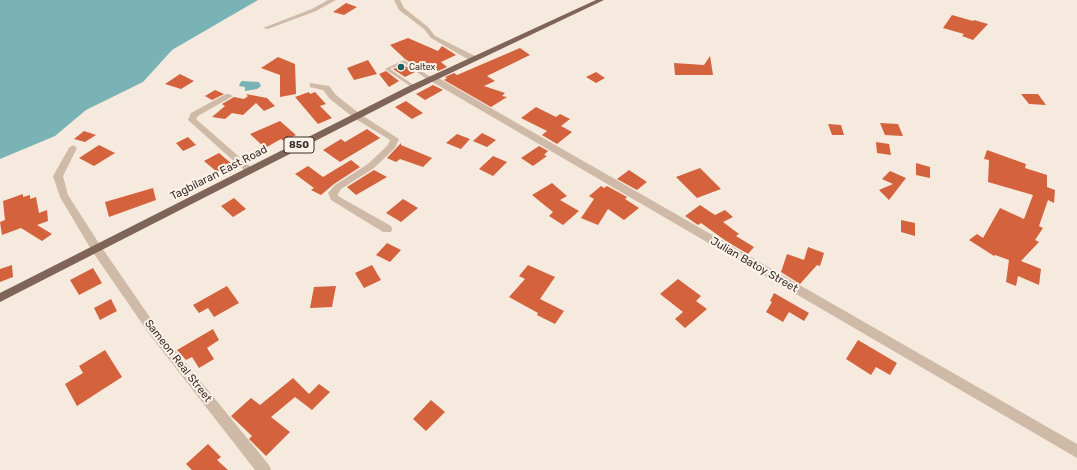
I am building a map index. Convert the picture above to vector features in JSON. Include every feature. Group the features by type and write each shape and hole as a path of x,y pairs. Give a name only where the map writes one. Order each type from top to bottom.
{"main road":[{"name":"Tagbilaran East Road","path":"0,298 413,87 601,0"}],"street":[{"path":"266,28 314,10 333,0"},
{"path":"397,0 401,9 426,28 433,37 474,59"},
{"name":"Julian Batoy Street","path":"431,79 1077,451"},
{"path":"313,85 326,88 333,97 357,116 395,140 392,146 371,166 338,187 333,193 334,198 387,229"},
{"path":"230,96 194,115 192,120 249,170"},
{"name":"Sameon Real Street","path":"73,148 58,176 63,195 96,248 154,332 264,470"}],"lane":[{"path":"413,87 387,69 404,61 431,79"}],"water":[{"path":"0,0 258,0 172,50 143,82 86,110 55,136 0,159"},
{"path":"242,81 259,82 261,86 257,89 245,91 245,87 239,86"}],"building":[{"path":"346,3 357,7 344,15 333,12"},
{"path":"952,15 988,24 973,40 962,36 964,34 943,28"},
{"path":"408,38 438,51 442,46 456,55 441,62 447,67 438,71 433,67 435,65 421,69 405,59 390,45"},
{"path":"520,48 530,55 487,76 495,81 484,86 505,93 502,96 507,97 491,107 444,80 447,78 445,77 454,73 457,75"},
{"path":"710,56 713,75 675,75 674,63 704,65"},
{"path":"278,57 295,64 296,94 280,97 280,75 261,68"},
{"path":"368,60 377,74 354,80 347,68"},
{"path":"404,65 415,72 405,77 393,69"},
{"path":"386,71 399,81 389,87 379,74"},
{"path":"596,72 605,78 596,83 586,77"},
{"path":"180,74 194,81 181,89 165,84"},
{"path":"433,85 443,90 425,100 416,94"},
{"path":"215,90 224,94 212,100 205,96"},
{"path":"309,92 310,94 315,92 326,104 320,106 332,118 318,124 295,97"},
{"path":"246,94 267,98 275,106 264,111 256,103 243,115 232,113 225,119 212,117 225,106 222,104 234,97 244,99 248,96"},
{"path":"1021,94 1038,94 1046,105 1029,104"},
{"path":"406,101 423,113 412,119 395,107"},
{"path":"536,107 556,117 560,114 570,119 561,126 572,132 557,144 542,135 547,131 521,118"},
{"path":"280,121 296,135 284,141 281,139 265,148 250,134"},
{"path":"880,123 898,124 903,136 885,135"},
{"path":"828,124 841,125 844,135 832,135"},
{"path":"367,129 380,138 340,162 323,150 341,139 345,142"},
{"path":"84,131 96,135 85,142 74,139"},
{"path":"482,133 496,140 487,147 473,141"},
{"path":"457,134 470,139 461,149 446,143"},
{"path":"188,137 196,145 183,151 176,143"},
{"path":"876,142 889,144 891,155 877,153"},
{"path":"401,143 401,145 432,158 423,167 400,159 396,162 387,158"},
{"path":"99,145 115,153 94,166 79,158"},
{"path":"539,146 548,151 544,155 547,156 533,166 521,158"},
{"path":"987,150 1026,164 1025,168 1047,175 1047,187 1055,190 1054,203 1048,200 1039,226 1043,228 1035,240 1039,242 1021,261 1041,269 1039,285 1018,276 1016,286 1006,282 1009,260 995,255 994,256 969,240 977,234 983,238 1000,208 1024,219 1033,195 988,182 989,160 984,159"},
{"path":"219,153 232,164 217,172 204,161"},
{"path":"493,156 507,162 493,176 479,169"},
{"path":"351,160 360,167 334,184 321,195 311,190 314,188 295,174 308,166 323,177"},
{"path":"916,163 930,167 930,178 916,175"},
{"path":"700,168 721,189 697,198 676,177"},
{"path":"374,170 387,177 356,195 347,187"},
{"path":"629,170 647,182 637,190 617,179"},
{"path":"890,171 906,178 889,200 879,190 893,184 882,179"},
{"path":"552,183 567,196 560,200 579,211 563,225 549,216 553,212 532,195"},
{"path":"601,186 604,188 607,186 627,197 625,199 639,208 624,220 608,209 598,225 581,218 594,199 589,196"},
{"path":"153,188 156,200 109,217 105,202"},
{"path":"23,194 23,197 30,195 30,199 36,197 39,213 47,210 48,221 37,225 52,234 42,241 21,228 2,235 0,222 5,220 3,201"},
{"path":"234,198 246,209 233,217 221,206"},
{"path":"403,199 418,208 401,222 386,213"},
{"path":"700,205 715,215 725,210 733,217 723,222 739,234 736,236 754,247 748,254 726,241 701,223 698,225 685,216"},
{"path":"901,220 915,223 915,236 901,232"},
{"path":"387,243 401,250 390,262 376,255"},
{"path":"808,247 824,253 820,266 817,265 800,284 781,272 787,254 804,260"},
{"path":"12,265 13,277 0,282 0,269"},
{"path":"372,265 381,280 364,288 355,273"},
{"path":"528,265 555,277 540,299 564,311 555,324 537,315 538,313 509,297 525,279 519,276"},
{"path":"93,268 102,283 79,295 70,280"},
{"path":"678,279 701,296 696,301 707,309 685,328 675,319 683,312 660,294"},
{"path":"227,286 239,303 214,317 208,308 199,313 193,305"},
{"path":"336,286 332,307 310,308 314,287"},
{"path":"774,293 809,313 804,321 789,312 783,322 766,312 772,302 770,301"},
{"path":"111,299 117,311 100,320 94,308"},
{"path":"213,329 219,340 207,348 214,359 199,368 192,357 186,360 177,350"},
{"path":"858,340 897,363 890,375 876,367 871,375 846,359"},
{"path":"105,350 122,377 77,406 65,384 83,373 79,366"},
{"path":"293,378 309,394 319,384 330,392 312,410 295,397 271,417 290,432 266,456 249,439 252,436 231,416 251,398 260,405"},
{"path":"431,400 445,412 426,431 413,419"},
{"path":"208,444 221,457 217,460 228,470 192,470 186,464"}],"place":[{"name":"Caltex","path":"401,67"}]}
